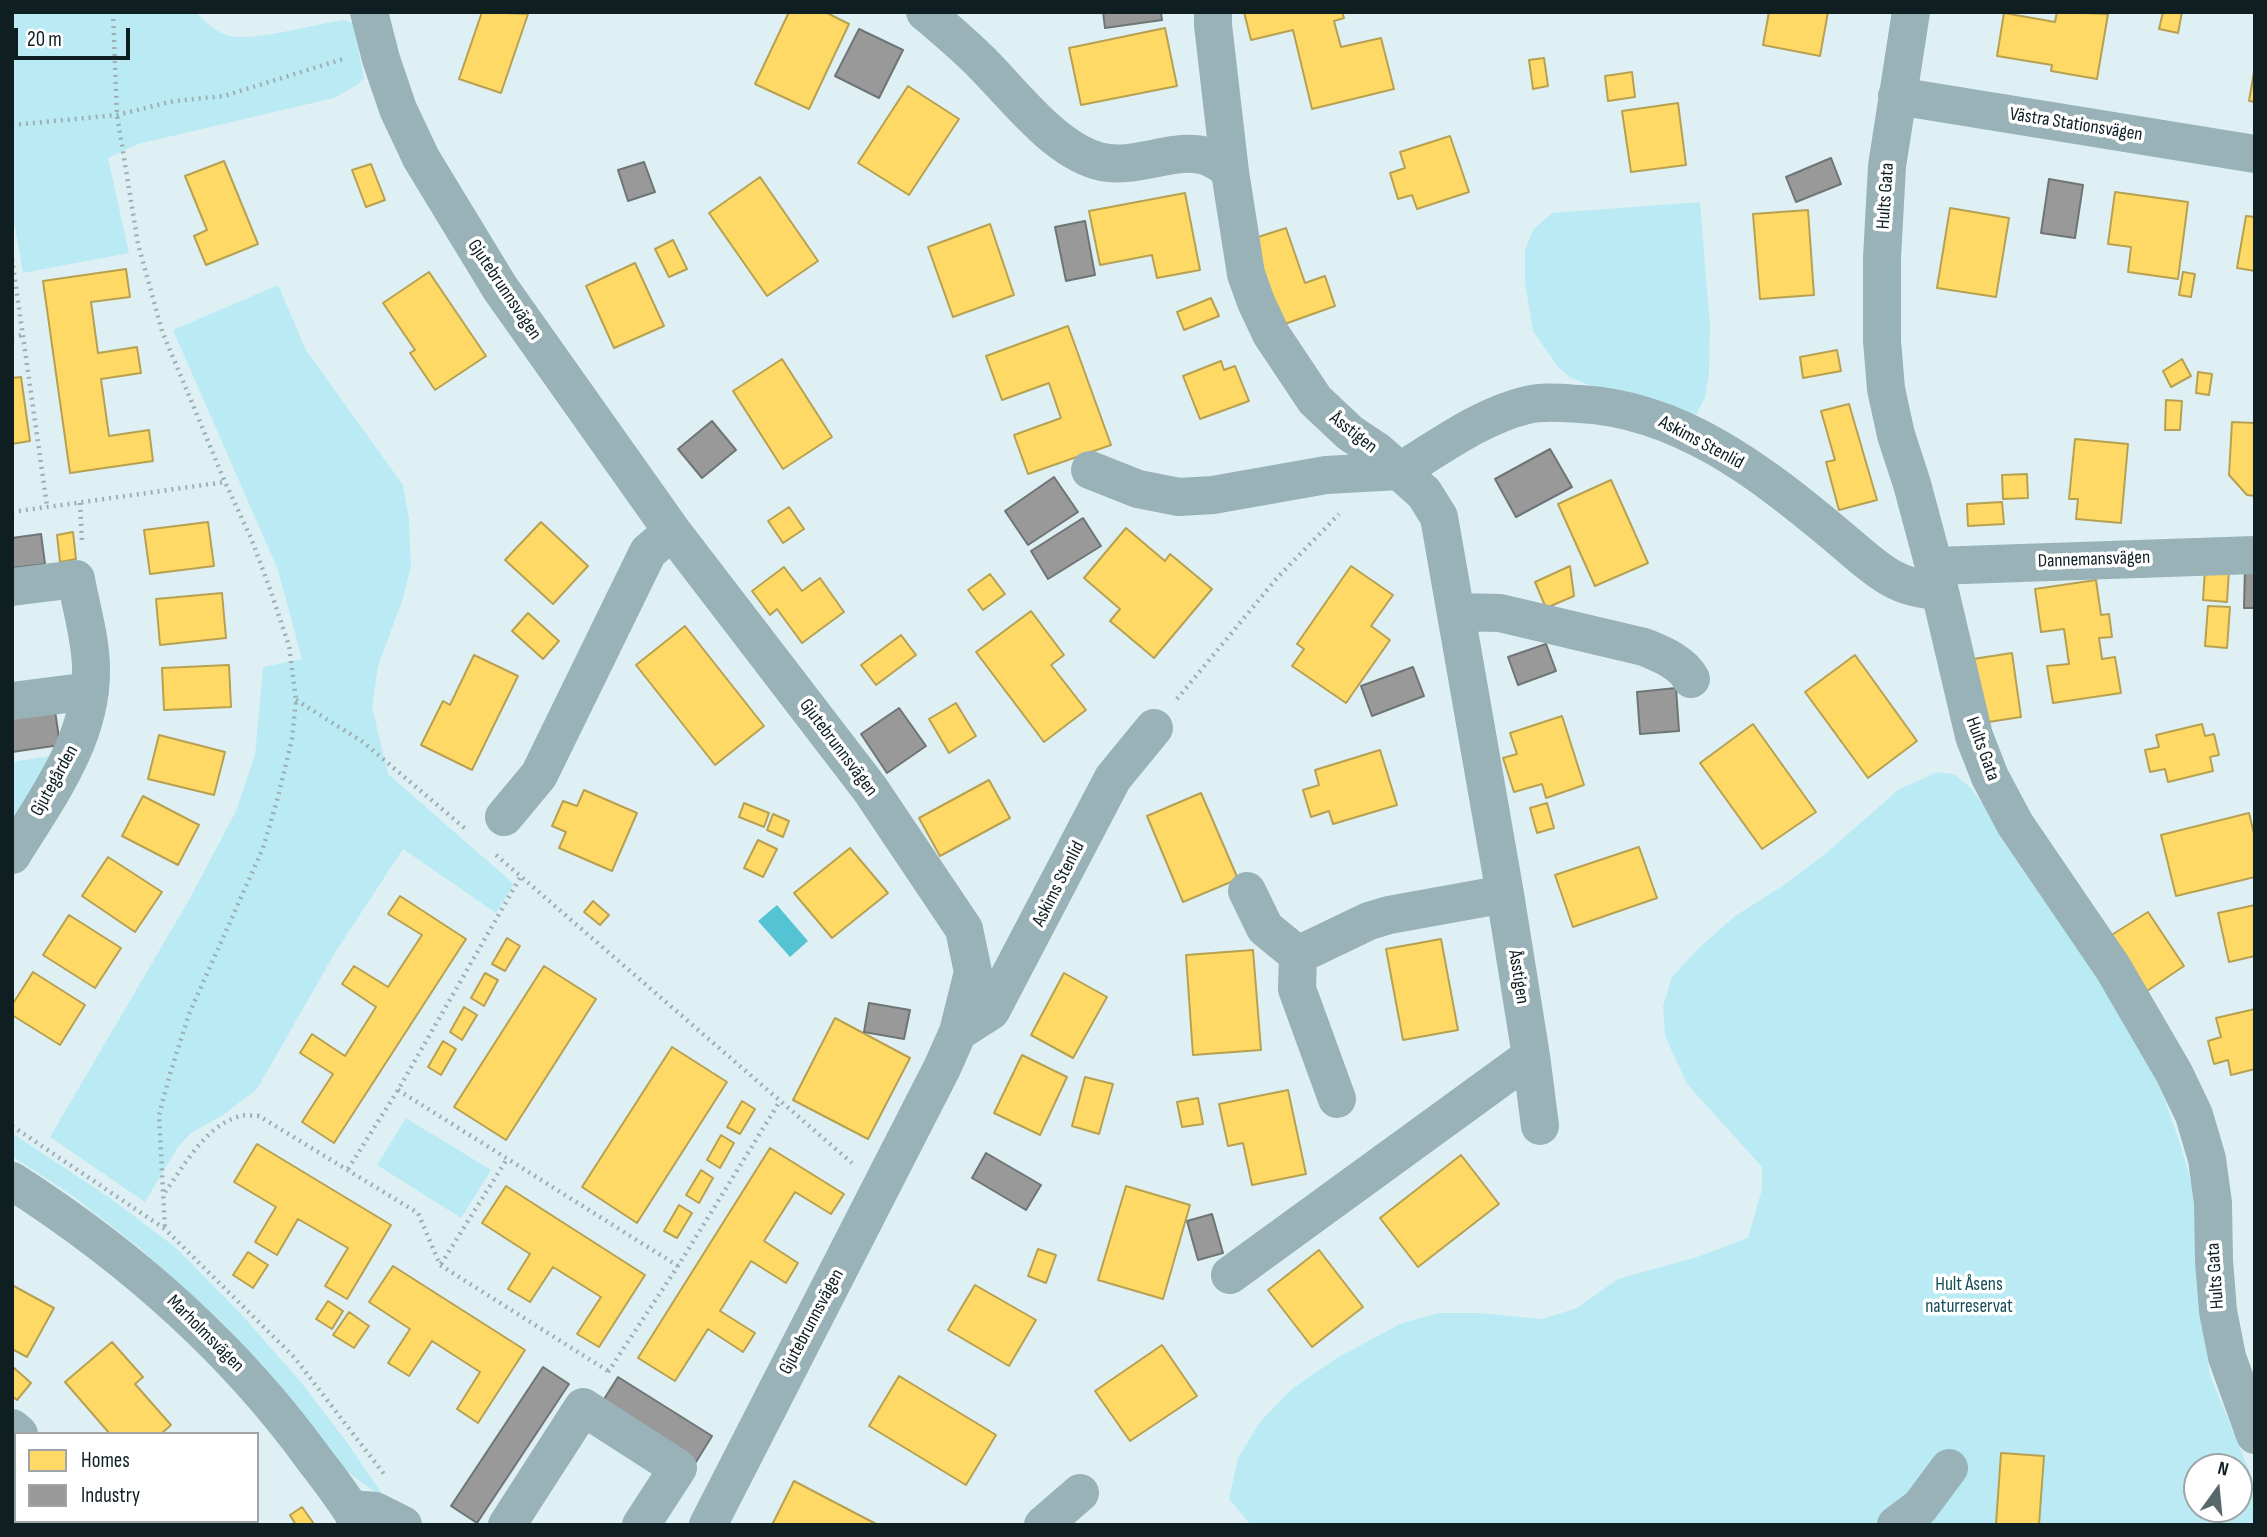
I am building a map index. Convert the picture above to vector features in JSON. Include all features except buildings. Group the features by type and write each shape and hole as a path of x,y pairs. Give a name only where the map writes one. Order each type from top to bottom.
{"street":[{"path":"925,12 1065,145 1084,156 1113,164 1190,153 1206,155 1220,161 1230,172"},
{"name":"Åsstigen","path":"1213,12 1230,172 1246,274 1256,302 1271,334 1315,400 1350,433 1377,451 1424,493 1439,517 1531,1056 1540,1126"},
{"name":"Hults Gata","path":"1911,12 1887,166 1882,258 1885,377 1896,435 1912,484 1974,737 1990,777 2015,824 2113,968 2174,1073 2194,1115 2207,1159 2213,1203 2218,1311 2241,1355 2255,1435"},
{"name":"Gjutebrunnsvägen","path":"373,27 398,109 421,158 500,288 672,531 870,789 964,929 973,972 958,1032 882,1188 708,1525"},
{"name":"Västra Stationsvägen","path":"1897,96 2255,154"},
{"name":"Askims Stenlid","path":"1400,471 1469,429 1500,414 1528,405 1565,403 1617,408 1649,416 1683,430 1726,453 1781,489 1881,572 1910,588 1936,578"},
{"path":"1090,470 1138,489 1179,497 1213,495 1326,475 1400,471"},
{"path":"489,827 539,775 648,552 672,531"},
{"name":"Dannemansvägen","path":"1936,578 2255,555"},
{"name":"Gjutegården","path":"12,587 76,579 91,667 90,691 83,724 71,758 12,855"},
{"path":"1457,612 1500,613 1644,647 1667,657 1687,671 1691,679"},
{"path":"12,701 90,691"},
{"name":"Askims Stenlid","path":"958,1032 991,1011 1113,778 1154,728"},
{"path":"1247,891 1265,928 1298,955"},
{"path":"1298,955 1370,921 1389,915 1504,894"},
{"path":"1298,955 1297,989 1337,1099"},
{"path":"1230,1275 1531,1056"},
{"name":"Marholmsvägen","path":"12,1181 69,1217 132,1265 226,1352 290,1425 355,1517"},
{"path":"508,1525 583,1407 678,1468 641,1525"},
{"path":"1896,1525 1920,1507 1949,1468"},
{"path":"355,1517 375,1511 403,1525"}],"path":[{"path":"113,12 117,115 138,244 162,331 251,538 289,646 296,700 292,738 263,848 189,1014 159,1115 165,1229"},
{"path":"12,125 117,115 174,102 243,91 340,60 373,27"},
{"path":"12,259 47,506"},
{"path":"12,337 23,335"},
{"path":"12,512 225,482"},
{"path":"1154,728 1277,578 1336,516 1347,508"},
{"path":"296,700 489,827"},
{"path":"493,853 882,1188"},
{"path":"348,1169 398,1090 521,876"},
{"path":"398,1090 678,1266"},
{"path":"583,1407 678,1266 780,1101"},
{"path":"164,1193 199,1146 222,1124 239,1116 259,1116 418,1213 440,1265 608,1371"},
{"path":"440,1265 507,1159"}],"green space":[{"path":"12,12 196,12 218,31 237,37 266,35 343,20 353,23 364,78 334,98 138,144 108,158 129,253 23,273 12,209"},
{"path":"1700,202 1710,326 1709,373 1705,398 1695,416 1598,389 1570,377 1559,368 1533,331 1525,283 1525,250 1533,230 1552,213"},
{"path":"278,285 306,350 403,485 409,519 411,566 402,601 378,666 372,707 388,774 514,884 496,913 403,849 336,951 257,1089 223,1115 191,1133 178,1147 145,1202 50,1137 189,900 236,811 255,755 263,667 302,659 278,570 173,330"},
{"path":"56,755 12,821 12,762"},
{"name":"Hult Åsens naturreservat","path":"1937,772 1954,774 1972,789 2020,857 2136,1039 2164,1097 2193,1189 2204,1334 2210,1375 2242,1453 2183,1453 2183,1523 2253,1523 2253,1480 2255,1525 1251,1525 1229,1499 1238,1458 1260,1422 1292,1389 1337,1358 1400,1324 1438,1313 1479,1313 1542,1319 1577,1308 1618,1279 1697,1257 1748,1238 1762,1189 1762,1167 1687,1084 1665,1036 1663,1006 1672,977 1698,949 1735,916 1784,885 1824,855 1898,790"},
{"path":"406,1118 491,1170 461,1218 377,1165"},
{"path":"12,1133 110,1198 175,1247 243,1316 304,1386 387,1501 340,1466 263,1366 221,1321 142,1250 73,1196 12,1156"}],"water":[{"path":"777,905 808,941 790,957 758,921"}]}
